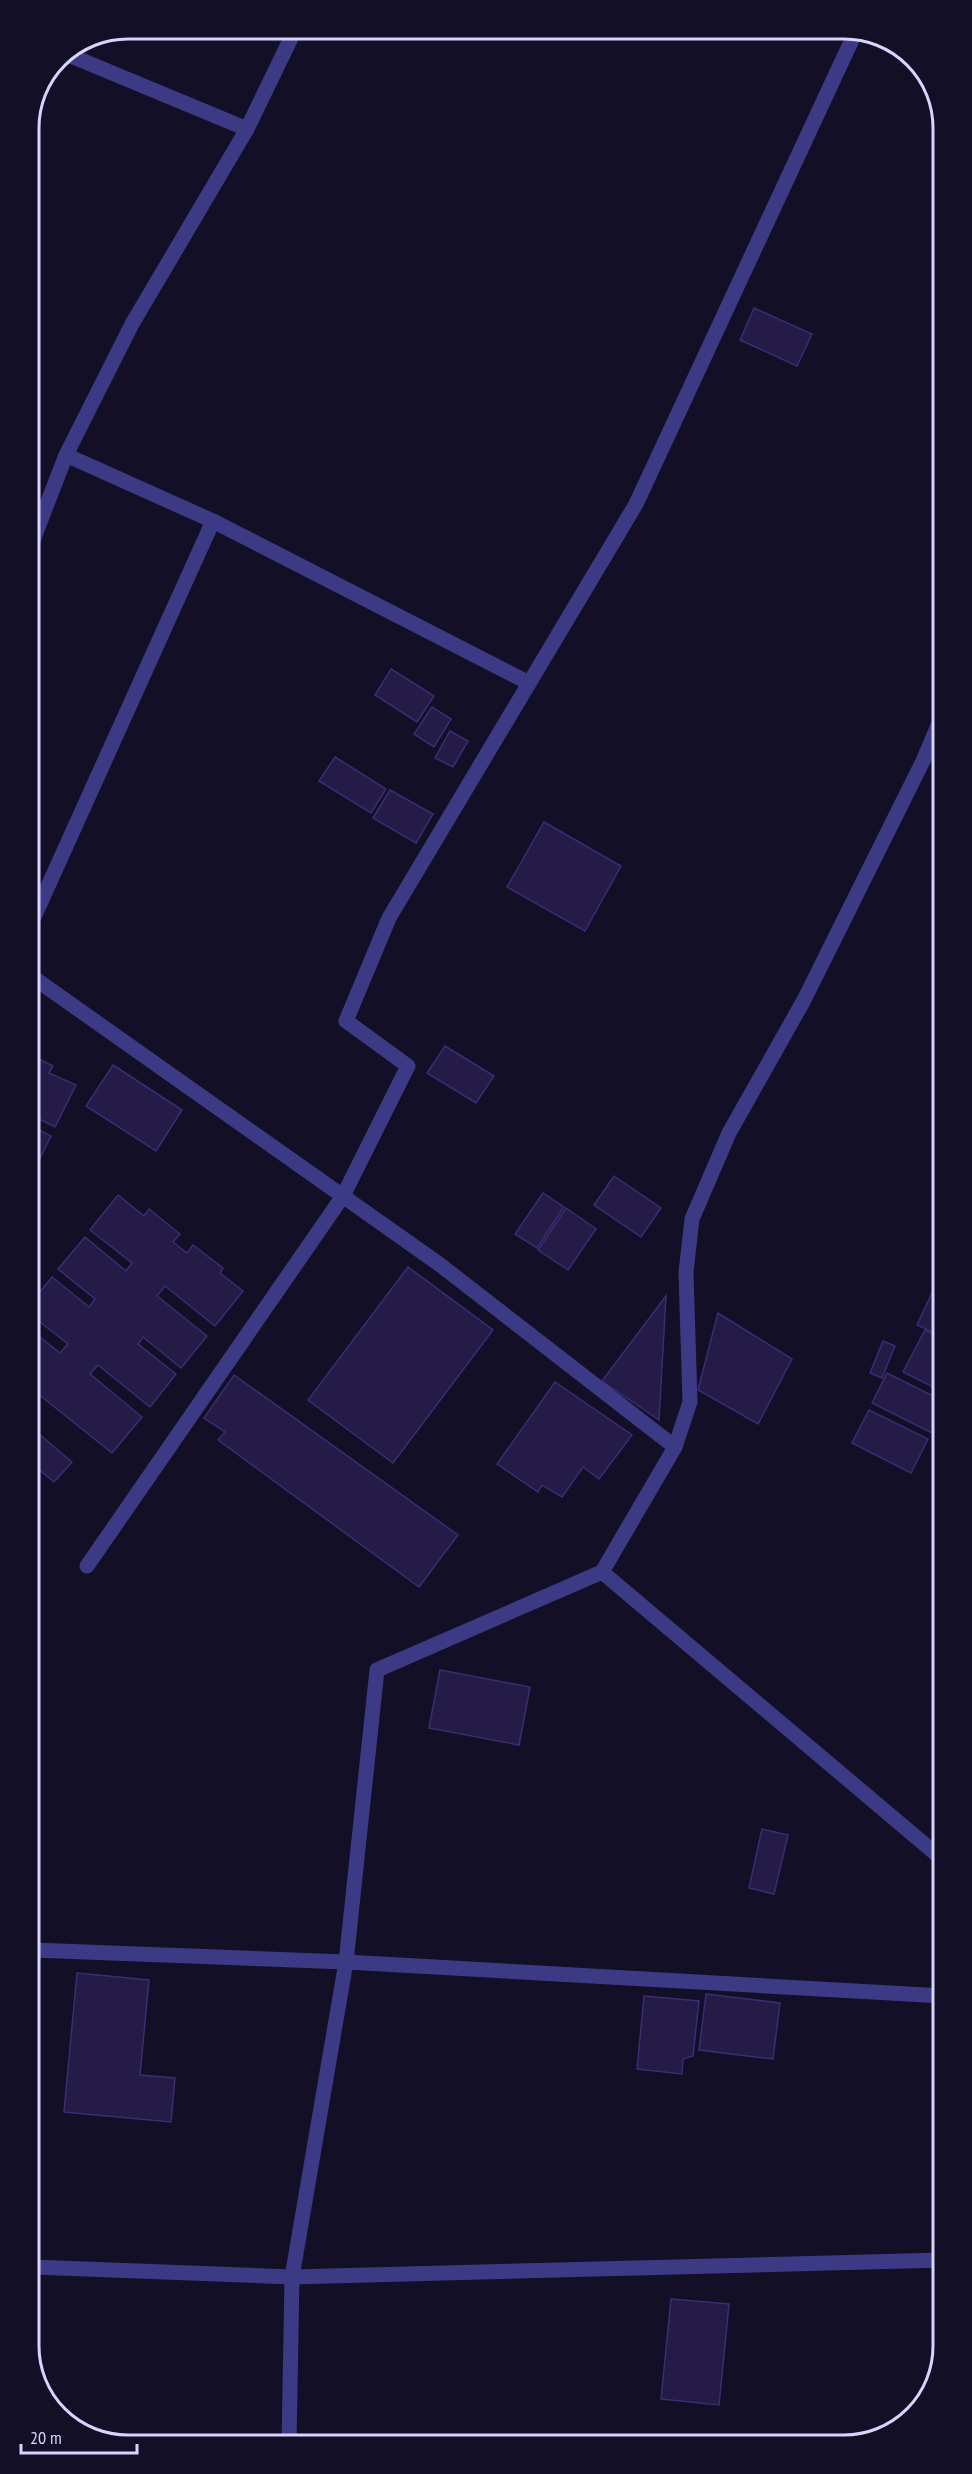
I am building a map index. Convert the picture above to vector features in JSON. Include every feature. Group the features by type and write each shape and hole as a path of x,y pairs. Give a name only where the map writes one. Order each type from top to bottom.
{"street":[{"path":"39,525 66,455 132,324 247,129 291,39"},
{"path":"87,1566 343,1196 408,1066 346,1021 389,918 636,504 852,40"},
{"path":"74,57 247,129"},
{"path":"66,455 213,521 529,683"},
{"path":"39,906 213,521"},
{"path":"289,2435 292,2277 346,1962 377,1670 602,1572 675,1447 690,1402 686,1272 692,1219 729,1133 804,1000 933,737"},
{"path":"39,982 439,1264 675,1447"},
{"path":"602,1572 933,1851"},
{"path":"39,1950 346,1962 933,1995"},
{"path":"39,2267 292,2277 933,2260"}],"building":[{"path":"754,308 812,334 797,366 740,340"},
{"path":"391,669 434,696 417,722 375,695"},
{"path":"432,707 451,719 434,747 414,734"},
{"path":"450,731 468,741 453,767 435,758"},
{"path":"335,757 386,789 371,813 319,781"},
{"path":"390,790 433,814 416,843 373,818"},
{"path":"544,822 621,866 585,931 507,887"},
{"path":"445,1046 494,1076 476,1103 427,1073"},
{"path":"39,1059 53,1066 49,1073 76,1085 55,1127 39,1119"},
{"path":"113,1065 182,1110 156,1151 86,1106"},
{"path":"39,1130 51,1136 39,1160"},
{"path":"614,1176 661,1208 641,1237 594,1205"},
{"path":"543,1193 564,1207 537,1248 515,1234"},
{"path":"118,1195 144,1216 149,1209 180,1234 173,1242 187,1253 193,1245 223,1268 220,1273 243,1291 215,1326 165,1286 157,1296 207,1336 181,1368 143,1337 138,1344 176,1374 150,1407 98,1365 90,1374 142,1417 112,1453 39,1395 39,1336 60,1353 68,1344 39,1321 39,1293 52,1277 89,1307 95,1299 58,1269 85,1237 126,1271 132,1263 90,1230"},
{"path":"566,1208 596,1229 568,1270 538,1250"},
{"path":"408,1267 493,1330 393,1463 308,1400"},
{"path":"933,1291 933,1332 917,1325"},
{"path":"666,1296 659,1420 602,1381"},
{"path":"718,1313 792,1359 758,1424 698,1390"},
{"path":"925,1330 933,1334 933,1387 903,1372"},
{"path":"883,1341 895,1346 882,1378 870,1373"},
{"path":"887,1373 933,1396 933,1434 872,1403"},
{"path":"234,1375 458,1535 419,1587 218,1440 225,1432 204,1418"},
{"path":"555,1382 632,1435 599,1479 583,1467 562,1497 542,1485 538,1492 497,1464"},
{"path":"869,1410 928,1439 911,1473 852,1443"},
{"path":"39,1434 72,1462 54,1482 39,1470"},
{"path":"440,1670 530,1687 519,1745 429,1728"},
{"path":"762,1829 788,1835 774,1894 749,1888"},
{"path":"77,1973 149,1980 140,2075 175,2078 171,2122 64,2112"},
{"path":"706,1994 780,2003 773,2059 699,2050"},
{"path":"644,1996 699,2001 693,2056 683,2059 682,2074 637,2069"},
{"path":"671,2299 729,2304 719,2405 661,2399"}]}
